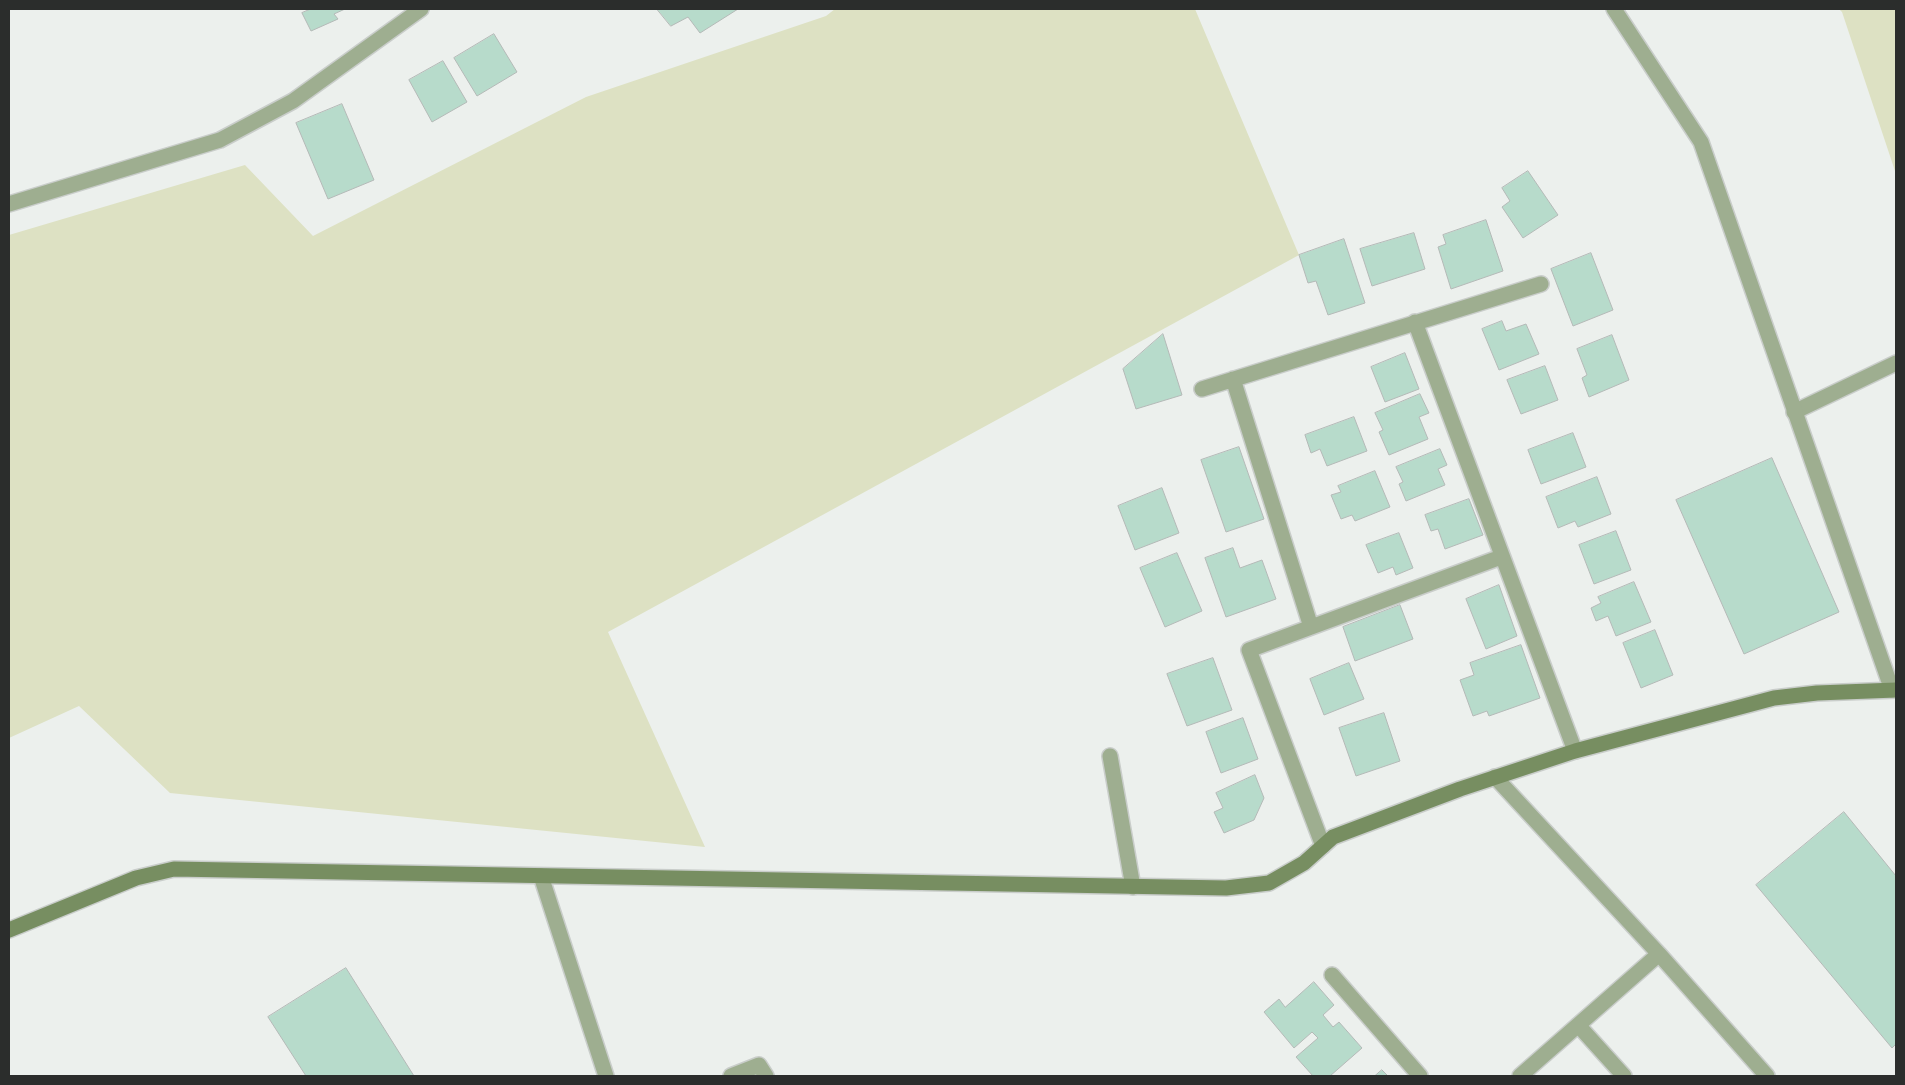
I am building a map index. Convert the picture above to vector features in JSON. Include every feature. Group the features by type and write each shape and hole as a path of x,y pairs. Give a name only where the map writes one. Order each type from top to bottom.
{"street":[{"path":"9,930 136,878 174,869 1226,888 1269,884 1304,863 1333,837 1369,822 1575,751 1774,698 1818,693 1894,690 1794,412 1701,142 1614,9"},
{"path":"9,204 220,140 293,101 414,11"},
{"path":"1202,388 1542,284"},
{"path":"1415,322 1501,557 1575,751"},
{"path":"1794,412 1896,362"},
{"path":"1233,379 1312,627"},
{"path":"1323,846 1249,650 1501,557"},
{"path":"1110,756 1133,886"},
{"path":"1495,778 1659,954 1768,1076"},
{"path":"541,876 606,1076"},
{"path":"1520,1076 1659,954"},
{"path":"1332,975 1420,1076"},
{"path":"1578,1025 1624,1076"},
{"path":"731,1076 759,1065 766,1076"}],"green space":[{"path":"835,9 1195,9 1299,255 608,632 705,847 170,793 79,706 9,738 9,235 245,165 313,236 586,97 826,16"},
{"path":"1839,9 1896,9 1896,174 1842,12"}],"building":[{"path":"311,9 345,9 334,14 338,19 311,31 302,13"},
{"path":"657,9 738,9 700,33 688,17 671,26"},
{"path":"494,34 517,72 477,96 454,58"},
{"path":"443,61 467,102 432,122 409,80"},
{"path":"342,104 374,180 328,199 296,123"},
{"path":"1528,171 1558,215 1523,238 1502,207 1510,201 1502,188"},
{"path":"1486,220 1503,271 1451,289 1438,247 1446,244 1443,235"},
{"path":"1414,233 1425,269 1372,286 1360,249"},
{"path":"1344,239 1365,303 1328,315 1316,281 1308,283 1299,255"},
{"path":"1591,253 1613,310 1573,326 1551,269"},
{"path":"1502,321 1506,331 1526,324 1539,354 1499,370 1482,329"},
{"path":"1163,334 1182,395 1136,409 1123,369"},
{"path":"1612,335 1629,380 1589,397 1582,378 1587,375 1577,349"},
{"path":"1405,353 1419,389 1385,402 1371,367"},
{"path":"1545,366 1558,400 1521,414 1507,380"},
{"path":"1420,394 1429,413 1419,417 1428,439 1389,455 1379,432 1383,430 1375,413"},
{"path":"1354,417 1367,451 1327,466 1320,449 1311,453 1305,435"},
{"path":"1573,433 1586,467 1541,484 1528,450"},
{"path":"1239,447 1264,519 1226,532 1201,460"},
{"path":"1440,449 1447,465 1438,469 1445,485 1406,501 1399,484 1403,482 1396,467"},
{"path":"1772,458 1839,612 1744,654 1676,500"},
{"path":"1375,471 1390,507 1355,521 1352,515 1341,519 1331,495 1341,492 1338,486"},
{"path":"1597,477 1611,514 1578,527 1575,521 1558,528 1546,497"},
{"path":"1162,488 1179,533 1135,550 1118,506"},
{"path":"1469,499 1483,535 1445,549 1438,529 1431,531 1425,515"},
{"path":"1616,531 1631,570 1594,584 1579,545"},
{"path":"1399,533 1413,568 1396,575 1393,567 1378,573 1366,545"},
{"path":"1233,548 1240,568 1262,560 1276,599 1226,617 1205,558"},
{"path":"1177,553 1202,611 1165,627 1140,568"},
{"path":"1634,582 1651,622 1616,636 1608,616 1596,621 1591,608 1601,603 1598,597"},
{"path":"1499,585 1517,636 1486,649 1466,599"},
{"path":"1400,605 1413,639 1355,661 1343,627"},
{"path":"1655,630 1673,675 1641,688 1623,643"},
{"path":"1521,645 1540,698 1489,716 1487,711 1473,716 1460,680 1474,675 1470,663"},
{"path":"1213,658 1232,710 1187,726 1167,674"},
{"path":"1349,663 1364,699 1324,715 1310,679"},
{"path":"1384,713 1400,761 1356,776 1339,728"},
{"path":"1243,718 1258,759 1221,773 1206,732"},
{"path":"1255,775 1264,798 1254,820 1224,833 1214,812 1223,808 1216,793"},
{"path":"1844,812 1896,876 1896,1044 1892,1048 1756,885"},
{"path":"346,968 414,1076 306,1076 268,1017"},
{"path":"1314,982 1334,1005 1323,1015 1333,1027 1339,1022 1362,1048 1330,1076 1313,1076 1296,1057 1318,1038 1312,1032 1294,1048 1264,1012 1279,999 1285,1007"},
{"path":"1382,1070 1388,1076 1375,1076"}]}
